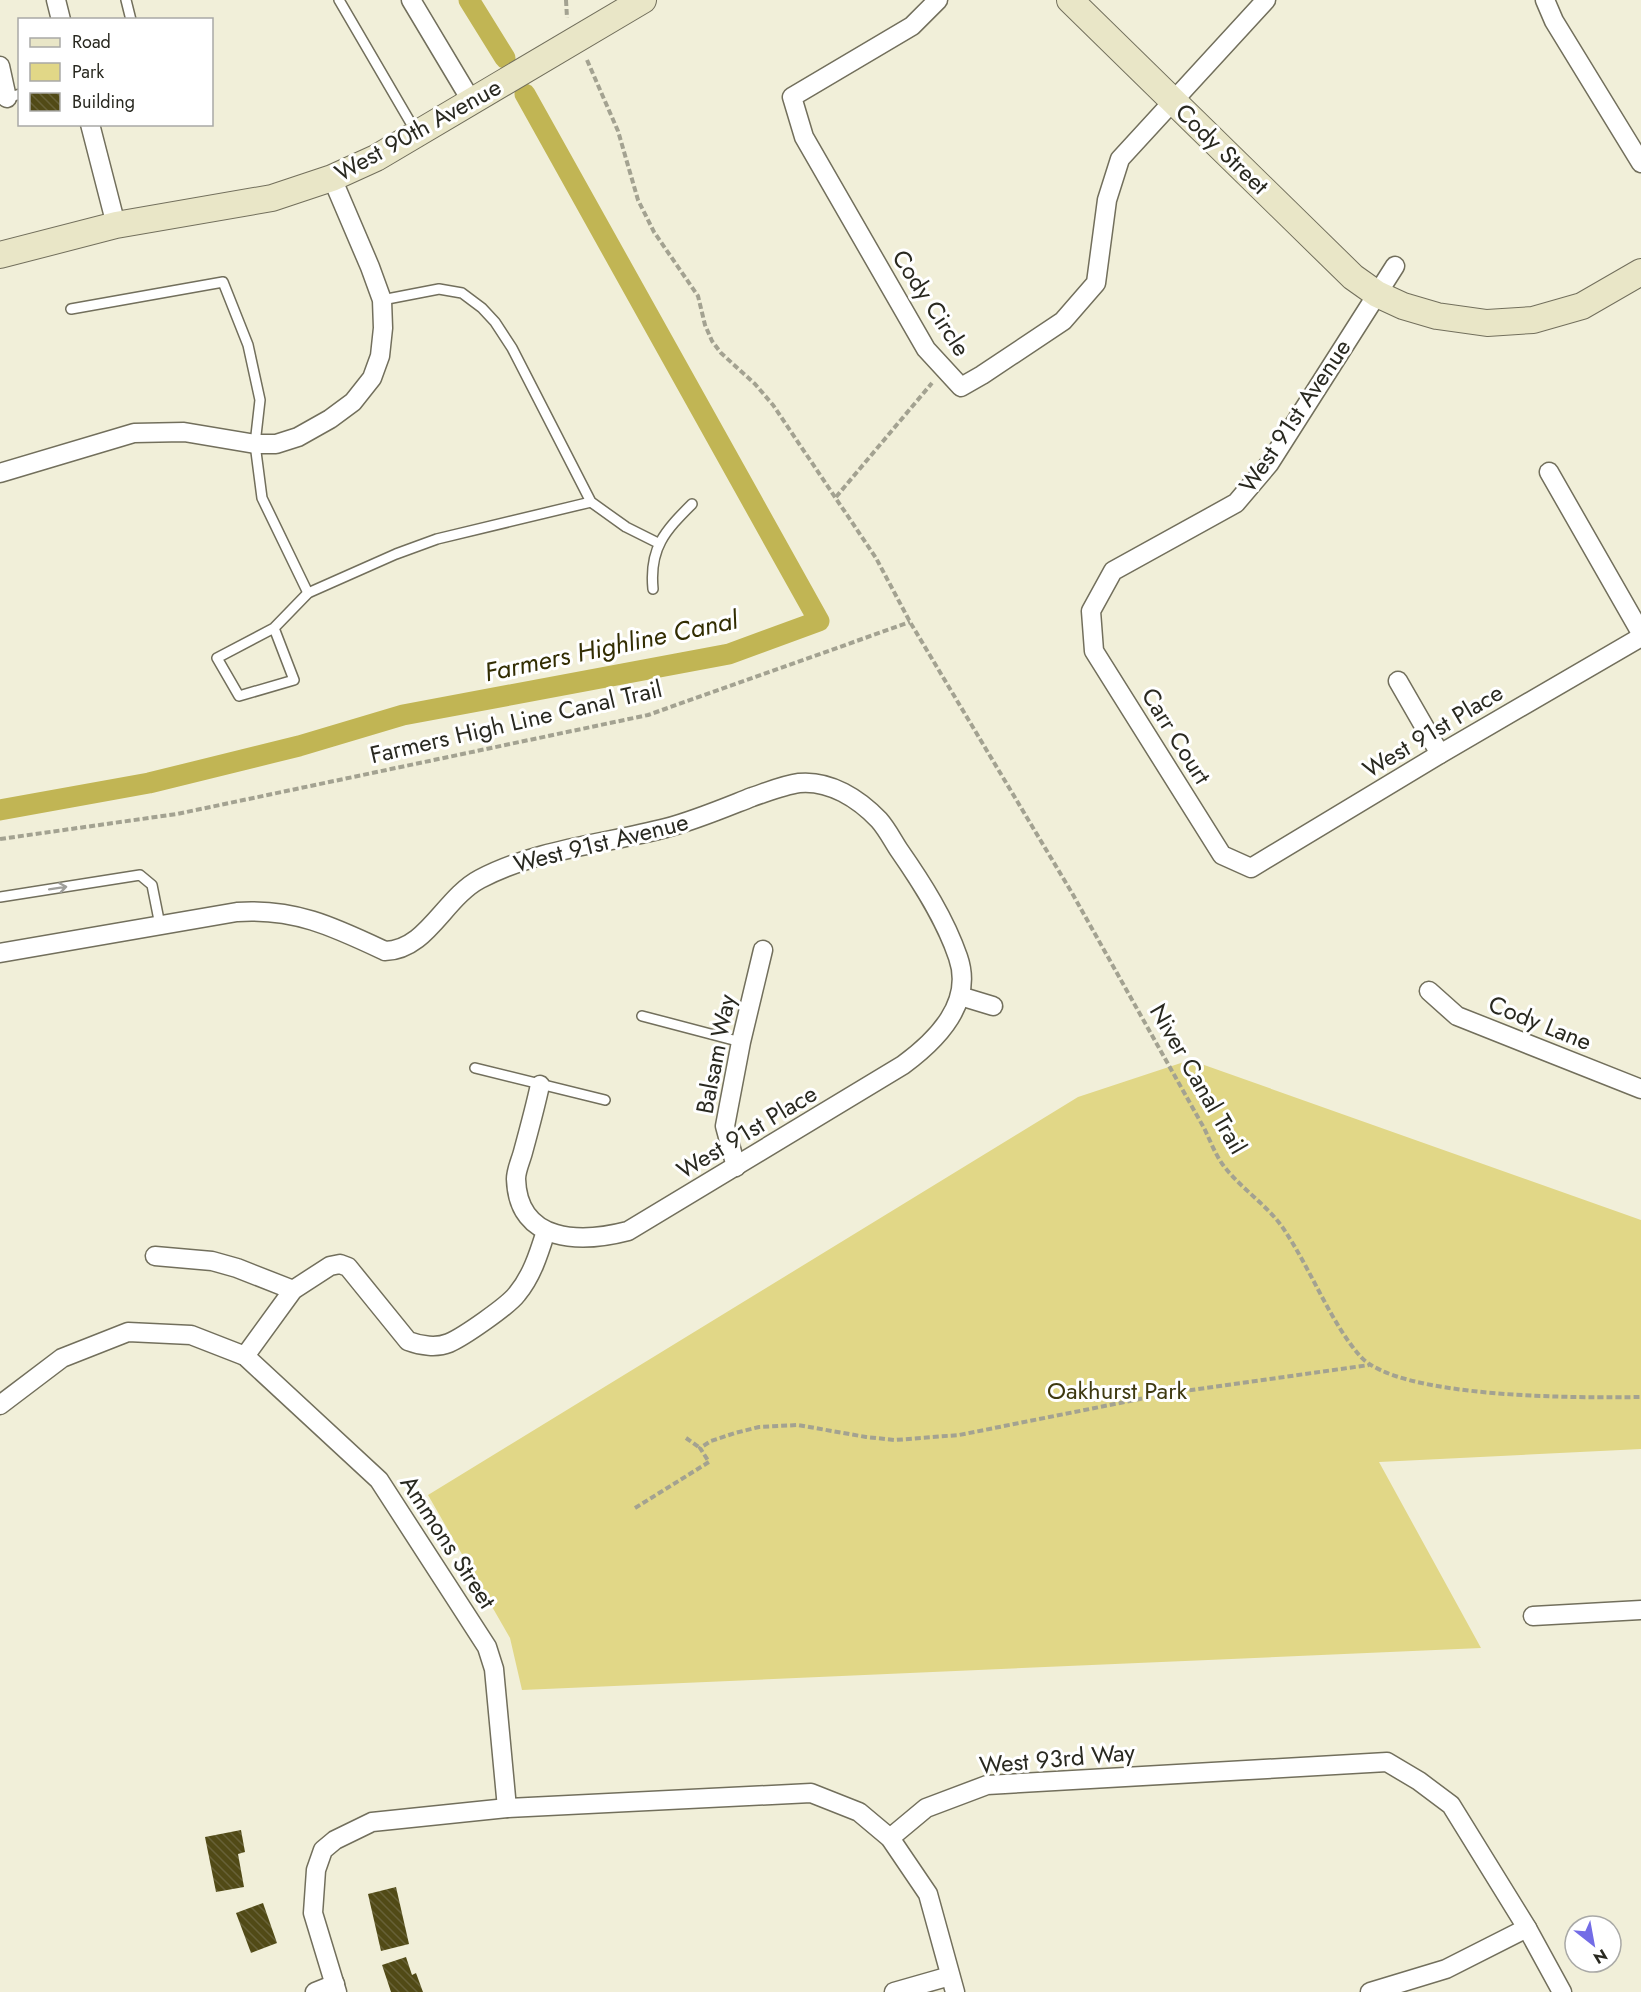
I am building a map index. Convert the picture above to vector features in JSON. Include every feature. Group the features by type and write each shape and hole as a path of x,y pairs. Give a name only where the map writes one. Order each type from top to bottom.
{"street":[{"path":"56,0 60,18"},
{"path":"411,0 472,102"},
{"name":"West 90th Avenue","path":"0,255 116,225 273,198 332,178 376,158 643,0"},
{"name":"Cody Circle","path":"939,0 912,26 792,97 804,137 926,349 960,387 1063,321 1096,283 1107,200 1120,159 1173,102"},
{"name":"Cody Street","path":"1070,0 1353,277 1377,294"},
{"path":"1173,102 1266,0"},
{"path":"1545,0 1554,21 1641,163"},
{"path":"0,66 13,96"},
{"path":"91,126 116,225"},
{"path":"0,473 134,433 184,432 255,444 276,444 298,437 330,419 353,402 372,378 380,356 383,328 382,300 332,178"},
{"name":"West 91st Avenue","path":"1091,611 1113,571 1236,503 1269,464 1395,266"},
{"path":"1377,294 1403,306 1437,316 1486,323 1533,320 1582,306 1641,272"},
{"path":"1549,472 1641,635"},
{"name":"Carr Court","path":"1091,611 1094,651 1222,855 1251,868"},
{"name":"West 91st Place","path":"1251,868 1641,635"},
{"path":"1398,681 1440,754"},
{"name":"West 91st Avenue","path":"0,953 260,910 286,913 317,922 385,951 395,951 417,941 457,895 476,881 530,857 668,828 799,783 823,784 842,792 880,821 912,868 951,935 963,970 960,996"},
{"name":"Balsam Way","path":"736,1167 725,1126 762,950"},
{"name":"Cody Lane","path":"1429,991 1457,1016 1641,1089"},
{"path":"960,996 993,1006"},
{"name":"West 91st Place","path":"546,1231 565,1237 590,1238 628,1231 903,1065 924,1050 951,1016 960,996"},
{"path":"245,1356 293,1290 330,1266 340,1264 348,1267 408,1341 418,1345 441,1345 450,1342 508,1305 527,1281 546,1231 526,1216 516,1177 540,1085"},
{"path":"155,1256 213,1261 293,1290"},
{"name":"Ammons Street","path":"0,1405 62,1358 128,1332 191,1335 245,1356 380,1480 487,1647 494,1670 507,1808"},
{"path":"1533,1616 1641,1610"},
{"name":"West 93rd Way","path":"890,1838 926,1808 987,1785 1387,1762 1419,1781 1451,1805 1527,1928"},
{"path":"315,1992 336,1988 313,1912 317,1846 335,1840 372,1821 507,1808 811,1793 858,1812 890,1838 928,1894 952,1984 894,1992"},
{"path":"1370,1992 1446,1969 1527,1928 1562,1992"}],"lane":[{"path":"126,0 130,18"},
{"path":"339,0 417,134"},
{"path":"70,309 223,282 248,345 260,399 255,444 262,498 308,592"},
{"path":"382,300 439,289 462,293 482,308 495,322 512,348 591,502 626,527 658,543"},
{"path":"274,628 294,681 239,696 217,658 274,628 308,592 437,539 591,502"},
{"path":"653,589 651,571 658,543 692,504"},
{"path":"0,897 140,875 152,885 160,925"},
{"path":"642,1016 741,1042"},
{"path":"475,1068 605,1101"}],"path":[{"path":"566,0 567,25"},
{"path":"585,55 618,131 638,200 654,232 698,296 712,342 773,405 876,558 910,622"},
{"path":"836,497 943,369"},
{"name":"Farmers High Line Canal Trail","path":"0,839 177,814 648,715 910,622"},
{"name":"Niver Canal Trail","path":"910,622 1077,902 1222,1164 1280,1223 1302,1256 1344,1333 1360,1356 1370,1365 1401,1377 1433,1385 1558,1398 1641,1397"},
{"path":"700,1448 711,1441 735,1433 759,1428 798,1425 895,1440 959,1435 1170,1394 1370,1365"},
{"path":"635,1508 709,1462 700,1448 686,1438"}],"green space":[{"name":"Oakhurst Park","path":"1190,1060 1641,1220 1641,1449 1379,1462 1481,1648 522,1690 510,1638 428,1495 1078,1097"}],"building":[{"path":"241,1830 245,1852 238,1854 244,1887 216,1892 205,1837"},
{"path":"396,1887 409,1944 381,1951 368,1894"},
{"path":"263,1903 277,1943 251,1953 236,1913"},
{"path":"406,1957 412,1975 416,1973 423,1992 391,1992 382,1965"}],"waterway":[{"name":"Farmers Highline Canal","path":"469,0 505,58"},
{"name":"Farmers Highline Canal","path":"0,810 149,783 299,746 403,715 729,654 819,621 525,94"}]}
